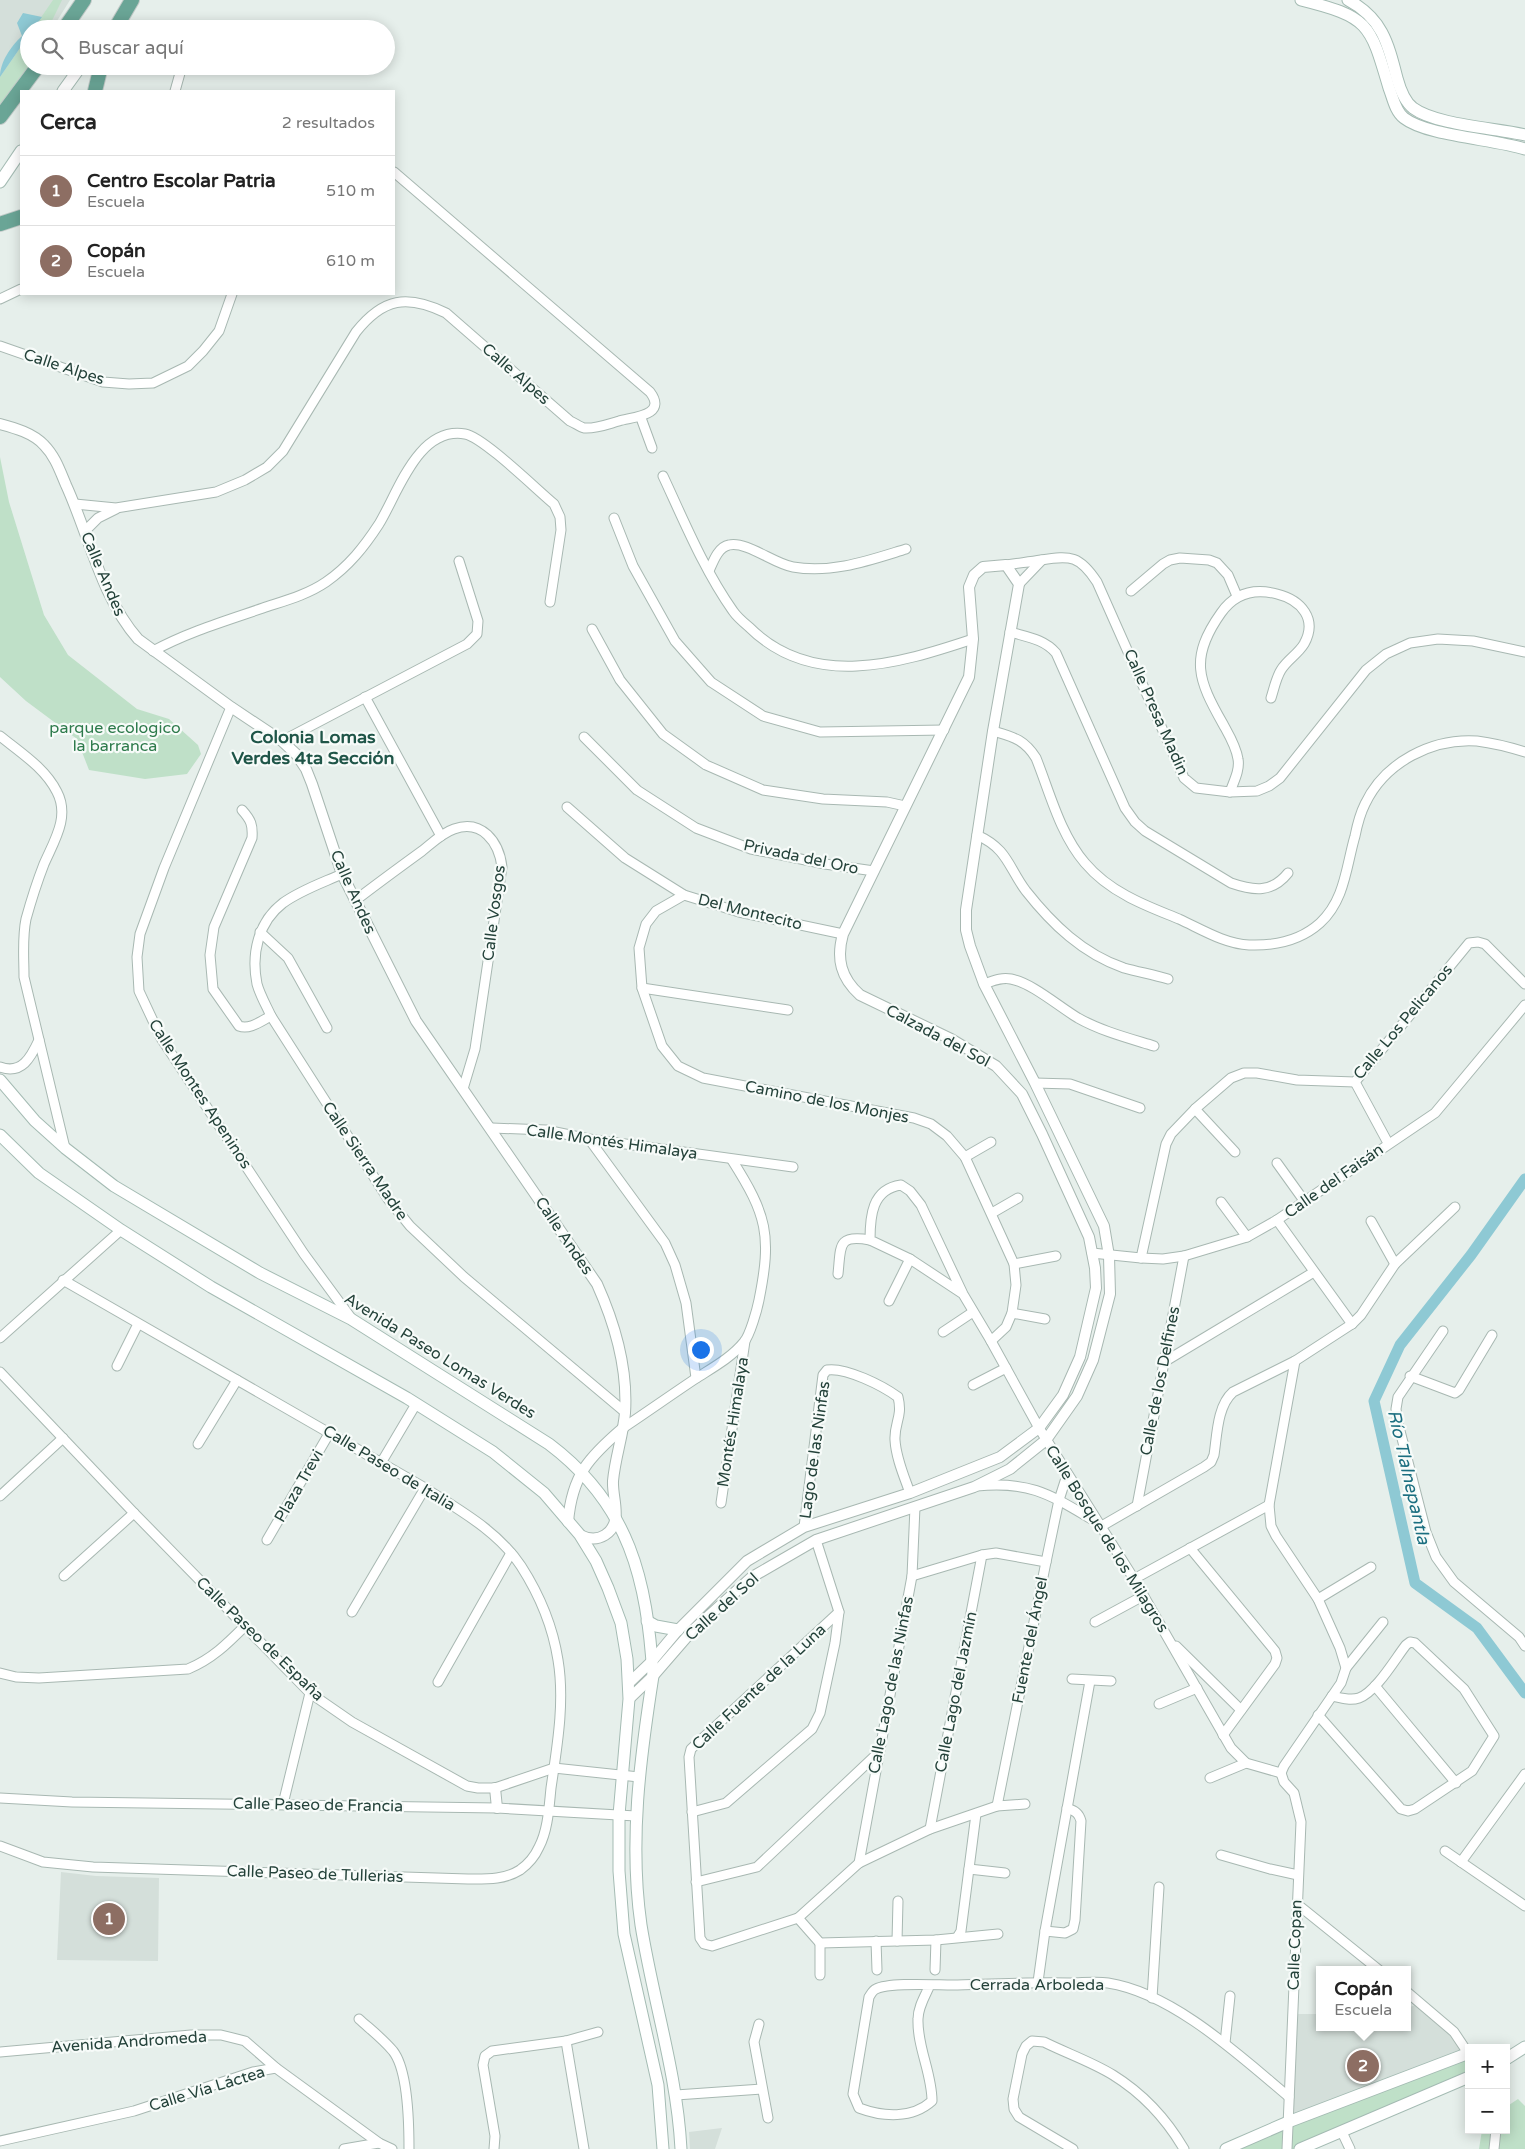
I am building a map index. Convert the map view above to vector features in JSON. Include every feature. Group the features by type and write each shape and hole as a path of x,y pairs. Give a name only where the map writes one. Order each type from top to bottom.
{"main road":[{"path":"70,20 84,0"},
{"path":"120,20 132,0"},
{"path":"1301,0 1343,12 1359,20 1369,31 1376,44 1395,105 1403,118 1433,130 1525,149"},
{"path":"1348,0 1371,16 1380,28 1387,40 1404,98 1412,107 1439,119 1525,135"},
{"path":"20,90 31,75"},
{"path":"64,90 75,75"},
{"path":"95,90 99,75"},
{"path":"0,117 20,90"},
{"path":"0,182 20,152"},
{"path":"0,224 20,217"},
{"name":"Avenida Paseo Lomas Verdes","path":"0,1080 35,1121 65,1148 114,1186 252,1268 351,1318 549,1444 580,1471 598,1490 616,1516 630,1547 640,1581 652,1661 653,1676 639,1777 636,1816 637,1881 647,1958 676,2095 681,2149"},
{"path":"0,1135 4,1145 121,1230 211,1286 416,1404 493,1452 544,1493 580,1535 596,1561 621,1623 629,1683 629,1699 619,1814 619,1872 624,1934 658,2085 662,2149"},
{"path":"647,1621 656,1626 678,1630"},
{"path":"628,1717 646,1720"},
{"path":"1510,2048 1525,2046"},
{"path":"1510,2056 1525,2046"},
{"path":"1226,2149 1288,2122 1465,2054"},
{"path":"1300,2149 1465,2079"},
{"path":"661,2115 678,2113"}],"street":[{"path":"175,90 179,75"},
{"path":"395,173 650,392 655,401 654,407 641,418 652,448"},
{"path":"0,299 20,290"},
{"name":"Calle Alpes","path":"0,346 103,382 153,383 188,366 203,351 219,331 232,295"},
{"name":"Calle Alpes","path":"75,504 116,508 216,492 246,480 267,467 283,451 356,332 369,315 386,304 406,302 428,305 446,313 570,421 583,428 596,428 624,419 641,418"},
{"name":"Calle Andes","path":"0,424 31,435 44,444 53,456 75,504 113,605 125,624 138,639 231,707 282,741 296,754 306,769 342,874 416,1021 492,1128 597,1284 618,1337 624,1388 625,1412 623,1428"},
{"path":"154,651 181,636 304,594 324,583 348,565 365,545 380,522 406,471 423,449 436,439 450,434 465,434 481,441 554,504 560,517 561,530 550,602"},
{"path":"662,476 708,571 734,612 762,640 797,659 827,667 856,667 899,660 973,640"},
{"name":"Calle Alpes","path":"85,531 98,518 116,508"},
{"path":"614,518 633,566 675,641 711,682 763,716 820,732 944,730"},
{"path":"708,571 718,553 727,545 739,544 792,567 819,569 853,565 906,549"},
{"name":"Calle Presa Madin","path":"1042,560 1057,556 1073,559 1087,567 1097,582 1184,778 1196,788 1230,792 1257,791 1269,786 1280,778 1366,670 1386,654 1410,643 1438,639 1473,641 1525,652"},
{"path":"1131,591 1163,564 1180,558 1210,560 1218,563 1228,575 1237,596"},
{"path":"282,741 467,644 477,634 478,621 458,560"},
{"path":"1006,565 1019,584 1042,560"},
{"name":"Calzada del Sol","path":"910,1493 1000,1457 1039,1428 1063,1395 1080,1357 1096,1288 1092,1253 1083,1222 1022,1094 996,1066 951,1039 860,995 843,975 840,945 843,934 969,676 973,640 969,587 974,575 983,567 1042,560"},
{"name":"Calzada del Sol","path":"915,1507 974,1486 1010,1469 1046,1440 1077,1396 1093,1360 1110,1294 1109,1256 1104,1226 1035,1083 984,984 966,930 966,910 993,731 1019,584"},
{"path":"1230,792 1238,767 1236,748 1207,696 1201,679 1200,662 1202,644 1214,622 1226,606 1237,596 1250,592 1266,591 1288,597 1301,605 1308,617 1308,631 1304,644 1280,672 1271,698"},
{"path":"592,628 620,680 663,734 706,765 763,790 823,799 887,802 905,806"},
{"path":"1010,632 1049,645 1056,653 1125,808 1134,822 1145,831 1231,884 1246,888 1264,889 1280,883 1288,873"},
{"path":"365,697 441,836"},
{"name":"Calle Montes Apeninos","path":"231,707 167,860 140,934 137,956 139,991 161,1038 304,1254 351,1318"},
{"path":"993,731 1022,740 1030,748 1036,758 1072,846 1086,864 1104,881 1126,896 1228,941 1248,945 1270,944 1296,939 1320,922 1335,904 1345,881 1354,837 1365,804 1385,776 1412,754 1442,743 1476,741 1525,752"},
{"path":"0,736 38,766 58,793 62,805 62,818 58,835 34,891 26,921 24,976 65,1148"},
{"name":"Privada del Oro","path":"584,737 637,790 696,828 751,849 825,864 874,871"},
{"name":"Del Montecito","path":"567,806 625,858 684,895 739,912 843,934"},
{"path":"242,810 251,820 253,827 252,838 214,927 210,955 211,976 214,988 234,1023 244,1028 271,1016"},
{"name":"Calle Vosgos","path":"356,900 453,829 475,827 493,838 501,853 502,867 474,1049 463,1089"},
{"path":"977,836 996,845 1046,916 1071,938 1095,954 1123,967 1168,979"},
{"name":"Calle Sierra Madre","path":"342,874 300,893 283,904 266,921 260,932 255,956 257,984 271,1016 388,1199 410,1226 464,1277 625,1412"},
{"name":"Camino de los Monjes","path":"684,895 656,910 646,924 639,948 642,988 662,1046 678,1066 703,1078 914,1118 930,1124 947,1136 965,1156 1014,1264 1016,1285 1012,1313 1006,1327 991,1341"},
{"path":"260,932 288,958 327,1028"},
{"name":"Calle Los Pelicanos","path":"1141,1258 1166,1144 1171,1134 1195,1109 1231,1078 1244,1073 1257,1073 1297,1080 1355,1082 1469,943 1478,942 1485,944 1525,984"},
{"path":"984,984 998,979 1010,979 1025,984 1078,1018 1101,1029 1154,1046"},
{"path":"642,988 788,1010"},
{"name":"Calle del Faisán","path":"1092,1253 1109,1256 1163,1259 1184,1256 1247,1237 1277,1220 1388,1143 1435,1113 1525,1006"},
{"path":"0,1067 18,1068 26,1063 39,1040"},
{"path":"1355,1082 1388,1143"},
{"path":"1035,1083 1070,1084 1140,1108"},
{"path":"1195,1109 1235,1152"},
{"name":"Calle Montés Himalaya","path":"492,1128 546,1130 732,1160 793,1167"},
{"path":"589,1138 665,1243 675,1265 686,1303 696,1378"},
{"path":"965,1156 991,1142"},
{"path":"568,1522 572,1496 580,1471 603,1445 623,1428 731,1354 745,1341 757,1306 765,1270 766,1239 762,1216 752,1191 732,1160"},
{"path":"1277,1164 1305,1202"},
{"name":"Calle Bosque de los Milagros","path":"870,1240 873,1207 878,1195 891,1186 900,1185 910,1191 921,1205 963,1294 1046,1440 1134,1579 1223,1735 1238,1756 1246,1763"},
{"path":"992,1213 1018,1198"},
{"path":"1221,1202 1247,1237"},
{"path":"974,1486 1000,1484 1038,1490 1059,1500 1098,1524 1137,1506 1204,1467 1214,1455 1222,1408 1226,1398 1233,1392 1295,1361 1352,1324 1361,1315 1395,1264 1455,1206"},
{"path":"1277,1220 1352,1324"},
{"path":"1370,1221 1395,1264"},
{"path":"0,1338 121,1230"},
{"path":"838,1274 842,1245 847,1239 855,1237 870,1240 910,1259 963,1294"},
{"path":"1014,1264 1056,1256"},
{"name":"Calle de los Delfines","path":"1137,1506 1184,1256"},
{"path":"889,1300 910,1259"},
{"path":"1164,1362 1314,1272"},
{"name":"Calle Paseo de Italia","path":"63,1280 425,1488 476,1522 511,1553 521,1566 542,1606 558,1659 561,1692 554,1768"},
{"path":"943,1332 973,1312"},
{"path":"1012,1313 1045,1319"},
{"path":"117,1366 138,1324"},
{"path":"1443,1331 1410,1376 1398,1397 1396,1409 1426,1532 1436,1557 1454,1582 1519,1637 1525,1646"},
{"path":"1410,1376 1455,1393 1459,1390 1492,1334"},
{"name":"Montés Himalaya","path":"721,1503 745,1341"},
{"path":"1295,1361 1269,1505 1271,1526 1318,1599 1340,1648 1346,1668"},
{"name":"Lago de las Ninfas","path":"804,1528 823,1375 827,1370 837,1368 887,1389 898,1397 901,1410 895,1437 898,1457 910,1493"},
{"path":"973,1384 1006,1368"},
{"name":"Calle Paseo de España","path":"0,1372 134,1514 310,1693 360,1726 466,1786 495,1788 554,1768 639,1777"},
{"path":"198,1444 237,1380"},
{"path":"381,1463 416,1404"},
{"path":"580,1535 591,1539 603,1536 612,1528 616,1516 613,1485 623,1428"},
{"name":"Plaza Trevi","path":"267,1540 330,1432"},
{"path":"0,1496 62,1438"},
{"name":"Fuente del Ángel","path":"997,1806 1059,1500 1067,1475"},
{"path":"352,1612 425,1488"},
{"name":"Calle del Sol","path":"629,1683 652,1661 678,1630 747,1561 804,1528 910,1493"},
{"path":"1134,1579 1269,1505"},
{"name":"Calle del Sol","path":"629,1699 653,1676 692,1631 752,1577 816,1540 915,1507"},
{"name":"Calle Lago de las Ninfas","path":"859,1862 912,1576 915,1507"},
{"path":"64,1576 134,1514"},
{"path":"692,1812 726,1803 812,1729 820,1713 835,1643 839,1612 816,1540"},
{"path":"1190,1548 1275,1651 1277,1658 1275,1664 1223,1735"},
{"path":"438,1682 511,1553"},
{"path":"912,1576 982,1555 996,1553 1046,1562"},
{"name":"Calle Lago del Jazmín","path":"930,1829 982,1555"},
{"path":"1318,1599 1371,1567"},
{"path":"1095,1622 1143,1596"},
{"name":"Calle Fuente de la Luna","path":"798,1918 712,1946 704,1944 700,1938 689,1757 691,1749 839,1612"},
{"path":"1210,1778 1246,1763 1281,1773 1341,1682 1346,1668 1383,1622"},
{"path":"0,1673 16,1677 39,1678 188,1669 205,1662 218,1653 246,1626"},
{"name":"Calle Bosque de los Milagros","path":"1169,1639 1241,1710"},
{"path":"1318,1715 1401,1809 1408,1812 1416,1809 1472,1771 1494,1736 1464,1689 1415,1643 1410,1642 1406,1645 1375,1686 1361,1697 1346,1699 1332,1696"},
{"path":"1072,1680 1111,1680"},
{"path":"1038,1982 1045,1931 1090,1681"},
{"path":"1375,1686 1456,1783"},
{"path":"1159,1704 1197,1688"},
{"path":"284,1804 310,1693"},
{"path":"696,1882 757,1867 878,1753"},
{"name":"Calle Paseo de Tullerias","path":"0,1846 43,1862 93,1866 487,1879 509,1875 532,1859 543,1838 554,1768"},
{"name":"Calle Copan","path":"1281,1773 1284,1782 1294,1793 1301,1822 1287,2149"},
{"path":"1461,1862 1525,1774"},
{"path":"495,1788 497,1808"},
{"name":"Calle Paseo de Francia","path":"0,1798 72,1802 497,1808 636,1816"},
{"path":"820,1975 820,1943 798,1918 859,1862 930,1829 997,1806 1025,1804"},
{"path":"1045,1931 1065,1933 1073,1929 1075,1920 1081,1821 1080,1815 1076,1811 1067,1808"},
{"path":"958,1936 961,1931 976,1814"},
{"path":"1445,1851 1524,1903"},
{"path":"1221,1855 1298,1875"},
{"path":"969,1869 1005,1873"},
{"path":"1152,1998 1159,1887"},
{"path":"897,1941 898,1901"},
{"path":"1297,1904 1374,1966"},
{"path":"820,1943 936,1940 958,1936 998,1934"},
{"path":"936,1940 936,1970"},
{"path":"876,1942 877,1970"},
{"name":"Cerrada Arboleda","path":"930,1985 921,2004 918,2017 919,2037 932,2087 932,2101 922,2110 907,2114 871,2113 859,2108 853,2094 869,1997 876,1989 886,1986 1038,1982 1107,1983 1130,1989 1152,1998 1185,2016 1225,2043 1289,2097"},
{"path":"1411,1995 1454,2032 1465,2048"},
{"path":"1225,2043 1230,1996"},
{"path":"359,2019 394,2052 400,2067 409,2115 409,2149"},
{"path":"759,2024 754,2042 768,2118"},
{"path":"494,2149 496,2136 483,2065 485,2056 492,2051 566,2041 598,2032"},
{"name":"Avenida Andromeda","path":"0,2052 191,2035 221,2035 245,2041 276,2068"},
{"path":"566,2041 584,2149"},
{"path":"1073,2149 1019,2117 1014,2109 1022,2054 1026,2046 1032,2041 1044,2042 1113,2075 1146,2101 1174,2131 1184,2149"},
{"name":"Calle Vía Láctea","path":"0,2141 134,2110 253,2072 276,2068 379,2142 392,2149"},
{"path":"676,2095 762,2089"},
{"path":"1342,2132 1350,2149"},
{"path":"1494,2149 1496,2134"},
{"path":"344,2149 379,2142"}],"shaded area":[{"path":"0,0 70,0 58,20 20,20 20,75 23,75 0,111"},
{"path":"61,1872 96,1876 159,1878 158,1961 57,1960"},
{"path":"1421,2003 1465,2050 1465,2054 1288,2122 1293,2014 1316,2014 1316,2031 1411,2031 1411,2007"},
{"path":"722,2128 715,2149 690,2149 689,2132"}],"green space":[{"path":"53,0 62,0 52,20 39,20"},
{"path":"20,48 20,75 23,75 0,111 0,77"},
{"name":"parque ecologico la barranca","path":"0,457 9,502 44,615 68,655 137,709 169,719 198,745 201,754 187,774 145,779 89,770 77,739 26,701 0,677"},
{"path":"1465,2055 1465,2082 1463,2080 1300,2149 1226,2149"},
{"path":"1518,2099 1525,2106 1525,2149 1479,2149 1481,2134 1510,2134 1510,2104"}],"water":[{"path":"23,13 42,17 40,20 20,20 20,31 17,23"},
{"path":"20,38 20,48 0,77 2,66"}],"waterway":[{"name":"Río Tlalnepantla","path":"1525,1179 1471,1255 1400,1345 1374,1401 1415,1583 1477,1628 1525,1693"}],"place":[{"name":"Centro Escolar Patria","path":"109,1919"},
{"name":"Copán","path":"1363,2066"}],"district":[{"name":"Colonia Lomas Verdes 4ta Sección","path":"313,748"}]}
